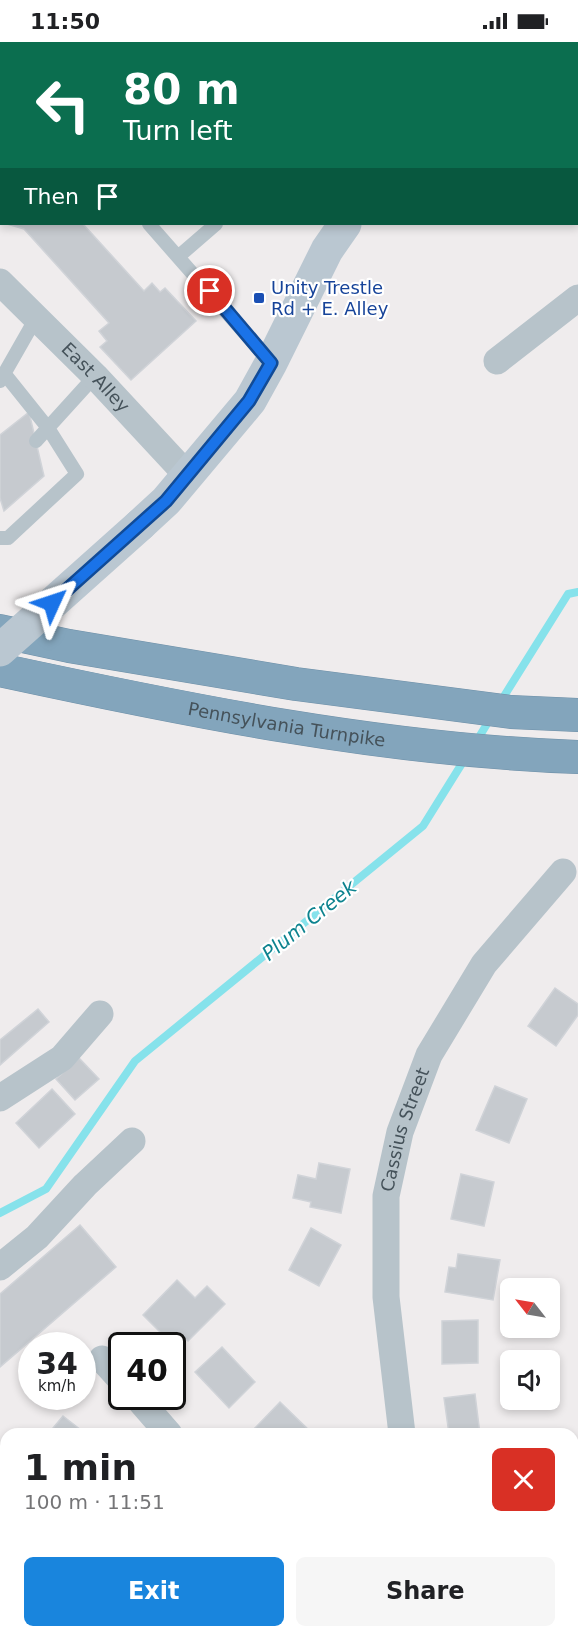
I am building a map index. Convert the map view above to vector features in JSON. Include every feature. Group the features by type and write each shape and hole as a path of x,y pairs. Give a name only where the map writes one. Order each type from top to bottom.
{"highway":[{"path":"0,631 69,646 296,684 511,712 578,715"},
{"name":"Pennsylvania Turnpike","path":"0,670 227,716 361,738 537,756 578,757"}],"street":[{"path":"0,650 166,501 249,401 271,363 327,250 344,225"},
{"name":"East Alley","path":"3,292 36,318 95,376 187,475"},
{"path":"497,360 578,298"},
{"name":"Cassius Street","path":"401,1428 386,1297 386,1196 400,1132 429,1055 484,964 563,872"},
{"path":"0,1098 62,1058 100,1014"},
{"path":"0,1267 37,1237 85,1185 132,1140"},
{"path":"102,1359 108,1366"},
{"path":"148,1410 164,1428"}],"lane":[{"path":"150,225 271,363"},
{"path":"179,256 215,225"},
{"path":"0,538 8,538 77,474 48,428 2,377 36,318"},
{"path":"36,441 95,376"}],"building":[{"path":"10,225 84,225 144,291 152,283 160,292 165,288 196,321 131,380 100,347 107,341 99,331 109,323 24,229"},
{"path":"29,412 44,476 4,511 0,498 0,435"},
{"path":"555,988 578,1004 578,1015 556,1046 528,1026"},
{"path":"38,1009 49,1022 0,1065 0,1040"},
{"path":"79,1058 99,1079 75,1100 56,1079"},
{"path":"495,1086 527,1099 509,1143 476,1130"},
{"path":"52,1089 75,1114 39,1148 16,1123"},
{"path":"319,1163 350,1169 341,1213 310,1207 311,1202 293,1198 298,1175 316,1179"},
{"path":"461,1174 494,1182 484,1226 451,1219"},
{"path":"80,1225 116,1267 41,1332 18,1332 18,1351 0,1367 0,1294"},
{"path":"311,1228 341,1245 319,1286 289,1270"},
{"path":"458,1254 500,1260 493,1300 445,1292 449,1267 456,1268"},
{"path":"177,1280 195,1298 207,1286 225,1304 188,1341 186,1332 160,1332 143,1315"},
{"path":"478,1320 478,1363 442,1364 442,1321"},
{"path":"222,1347 255,1382 229,1408 195,1372"},
{"path":"475,1394 479,1428 448,1428 444,1398"},
{"path":"280,1402 307,1428 255,1428"},
{"path":"63,1416 78,1428 53,1428"}],"waterway":[{"name":"Plum Creek","path":"501,701 568,594 578,592"},
{"name":"Plum Creek","path":"476,742 490,719"},
{"name":"Plum Creek","path":"0,1213 46,1189 135,1061 423,826 466,757"}],"place":[{"name":"Unity Trestle Rd + E. Alley","path":"259,298"}],"route":[{"path":"52,603 166,501 249,401 271,363 210,291"}]}
